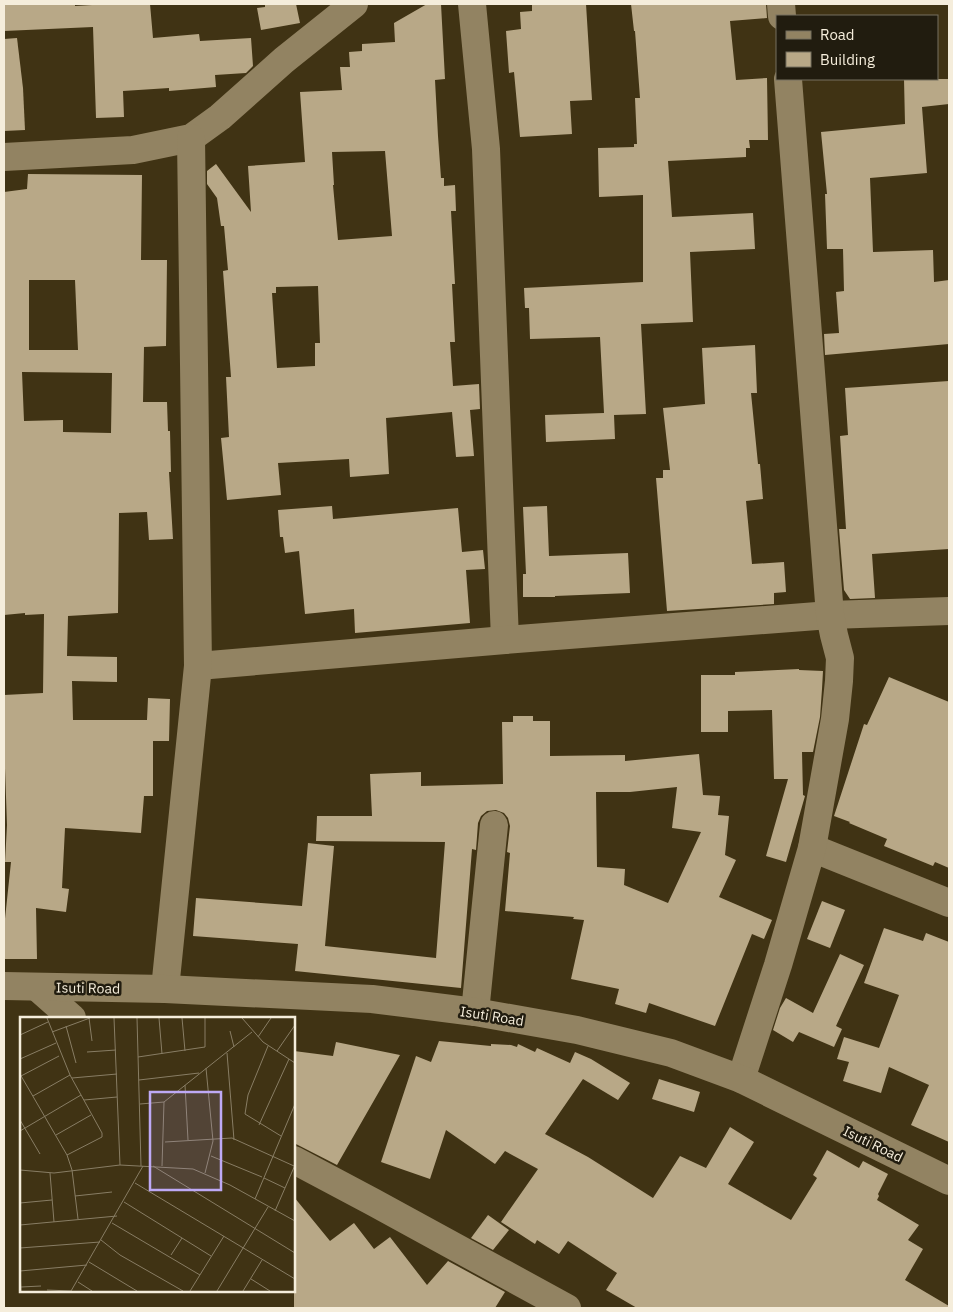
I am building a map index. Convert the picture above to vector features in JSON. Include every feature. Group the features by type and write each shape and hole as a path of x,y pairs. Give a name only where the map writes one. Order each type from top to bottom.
{"street":[{"path":"4,157 133,150 191,138 220,117 284,60 354,4"},
{"path":"472,4 486,149 504,640"},
{"path":"741,1079 778,965 812,848 835,719 839,681 840,658 830,615 788,80"},
{"path":"165,989 198,666 191,138"},
{"path":"198,666 830,615 949,611"},
{"path":"475,1012 494,825"},
{"path":"812,848 949,902"},
{"name":"Isuti Road","path":"4,986 165,989 372,999 475,1012 578,1030 671,1052 741,1079 949,1181"},
{"path":"38,988 71,1017"},
{"path":"295,1161 567,1308"}],"building":[{"path":"4,4 75,4 75,6 150,4 153,38 199,34 200,41 251,38 253,66 246,73 215,75 216,87 169,91 169,88 123,91 124,117 96,118 93,27 4,31"},
{"path":"265,4 296,4 300,23 261,30 257,8 265,7"},
{"path":"427,4 441,4 445,79 435,80 441,178 444,178 444,186 455,185 456,211 451,211 455,284 452,284 455,342 450,342 453,386 479,384 480,409 470,410 474,456 456,457 452,412 386,418 389,474 350,477 349,459 278,463 281,495 227,500 221,438 229,437 226,377 231,377 223,271 228,270 224,226 221,226 217,198 207,184 207,171 216,164 251,212 248,166 305,162 300,92 342,90 340,67 350,67 349,52 362,51 362,44 395,42 394,23","holes":["385,151 392,236 338,240 332,152","318,286 320,343 315,343 315,366 277,368 272,293 276,293 276,287"]},
{"path":"532,4 586,4 592,100 570,101 572,134 520,137 514,72 509,73 506,31 521,29 520,12 532,11"},
{"path":"631,4 766,4 767,18 730,21 736,80 767,78 768,140 749,140 750,148 746,148 746,157 668,161 672,217 753,213 755,249 690,252 693,322 641,324 646,414 614,415 615,439 546,442 545,415 604,413 600,337 530,339 529,308 525,308 524,288 643,282 643,195 599,197 598,148 634,147 634,144 637,144 635,98 640,98"},
{"path":"17,38 23,88 25,130 4,131 4,39"},
{"path":"949,79 949,104 922,107 927,173 870,178 873,252 933,250 934,282 949,280 949,344 825,355 824,334 839,333 836,292 844,291 843,249 827,249 825,194 827,194 821,132 905,124 904,80"},
{"path":"28,174 142,175 141,260 167,260 166,346 144,347 143,402 167,402 168,431 170,431 171,472 169,472 173,539 149,540 147,512 119,513 118,613 68,616 67,656 117,657 117,682 72,681 73,720 147,720 148,698 170,699 169,741 153,741 153,796 144,796 141,833 65,828 62,888 69,889 66,912 36,908 37,959 4,959 4,928 11,862 5,862 7,825 4,695 43,693 44,614 4,615 4,192 27,189","holes":["29,280 75,280 78,350 29,350","22,372 112,373 111,433 63,432 63,420 24,421"]},
{"path":"755,345 757,393 751,393 763,499 746,501 752,564 784,562 786,592 774,593 774,604 667,611 656,478 663,478 663,470 670,470 663,408 705,404 702,348"},
{"path":"949,381 949,549 872,554 875,598 850,599 844,590 839,529 846,529 840,436 848,435 845,388"},
{"path":"332,506 333,519 458,508 462,552 483,550 485,569 466,570 470,623 355,633 354,609 305,614 299,551 285,553 283,537 280,537 278,510"},
{"path":"547,506 549,556 628,553 630,593 523,597 523,574 526,574 523,507"},
{"path":"799,669 823,671 822,689 820,717 813,752 802,752 803,795 805,796 786,862 766,856 788,779 774,779 772,710 728,711 728,732 701,732 701,675 735,675 735,672"},
{"path":"889,677 949,702 949,868 935,862 933,866 884,846 887,839 834,816 864,724 867,725"},
{"path":"513,716 533,716 533,721 550,721 550,756 625,755 625,761 699,754 703,795 720,796 718,815 729,816 725,855 736,860 719,897 772,920 764,939 752,934 715,1026 649,1003 646,1013 615,1004 619,989 571,979 584,920 573,919 574,917 505,911 510,853 507,852 510,826 508,818 504,813 496,810 487,811 481,816 478,823 476,850 472,849 461,988 295,971 298,944 193,936 196,898 302,906 308,843 334,846 325,946 436,958 445,842 316,841 317,816 372,816 370,774 421,772 421,786 503,784 502,722 513,722","holes":["677,787 672,828 701,832 668,903 624,885 625,869 597,867 596,792 630,792"]},
{"path":"822,901 845,910 830,948 807,939"},
{"path":"884,928 923,941 926,933 949,942 949,1142 911,1125 929,1085 889,1067 881,1093 843,1081 849,1062 837,1059 844,1037 879,1048 899,995 864,983"},
{"path":"840,954 864,965 836,1026 842,1029 834,1047 799,1032 793,1042 773,1030 780,1008 786,998 813,1013"},
{"path":"439,1041 491,1046 491,1044 511,1045 517,1047 518,1044 535,1052 537,1048 570,1063 575,1052 591,1059 630,1083 618,1100 583,1079 545,1134 588,1157 653,1198 680,1156 706,1168 730,1127 754,1142 728,1184 791,1220 817,1178 813,1175 827,1150 859,1168 863,1161 888,1174 877,1200 919,1225 908,1240 923,1249 905,1280 949,1306 949,1308 637,1308 606,1290 617,1273 568,1241 559,1254 537,1240 535,1244 501,1222 538,1169 505,1151 495,1164 446,1130 430,1179 381,1162 416,1056 431,1062"},
{"path":"336,1042 400,1055 337,1165 295,1144 295,1051 333,1056"},
{"path":"659,1079 700,1092 694,1112 652,1099"},
{"path":"295,1198 330,1241 354,1223 374,1249 390,1237 427,1285 448,1261 505,1292 495,1308 294,1308"},
{"path":"488,1215 509,1230 493,1250 471,1238"}]}
